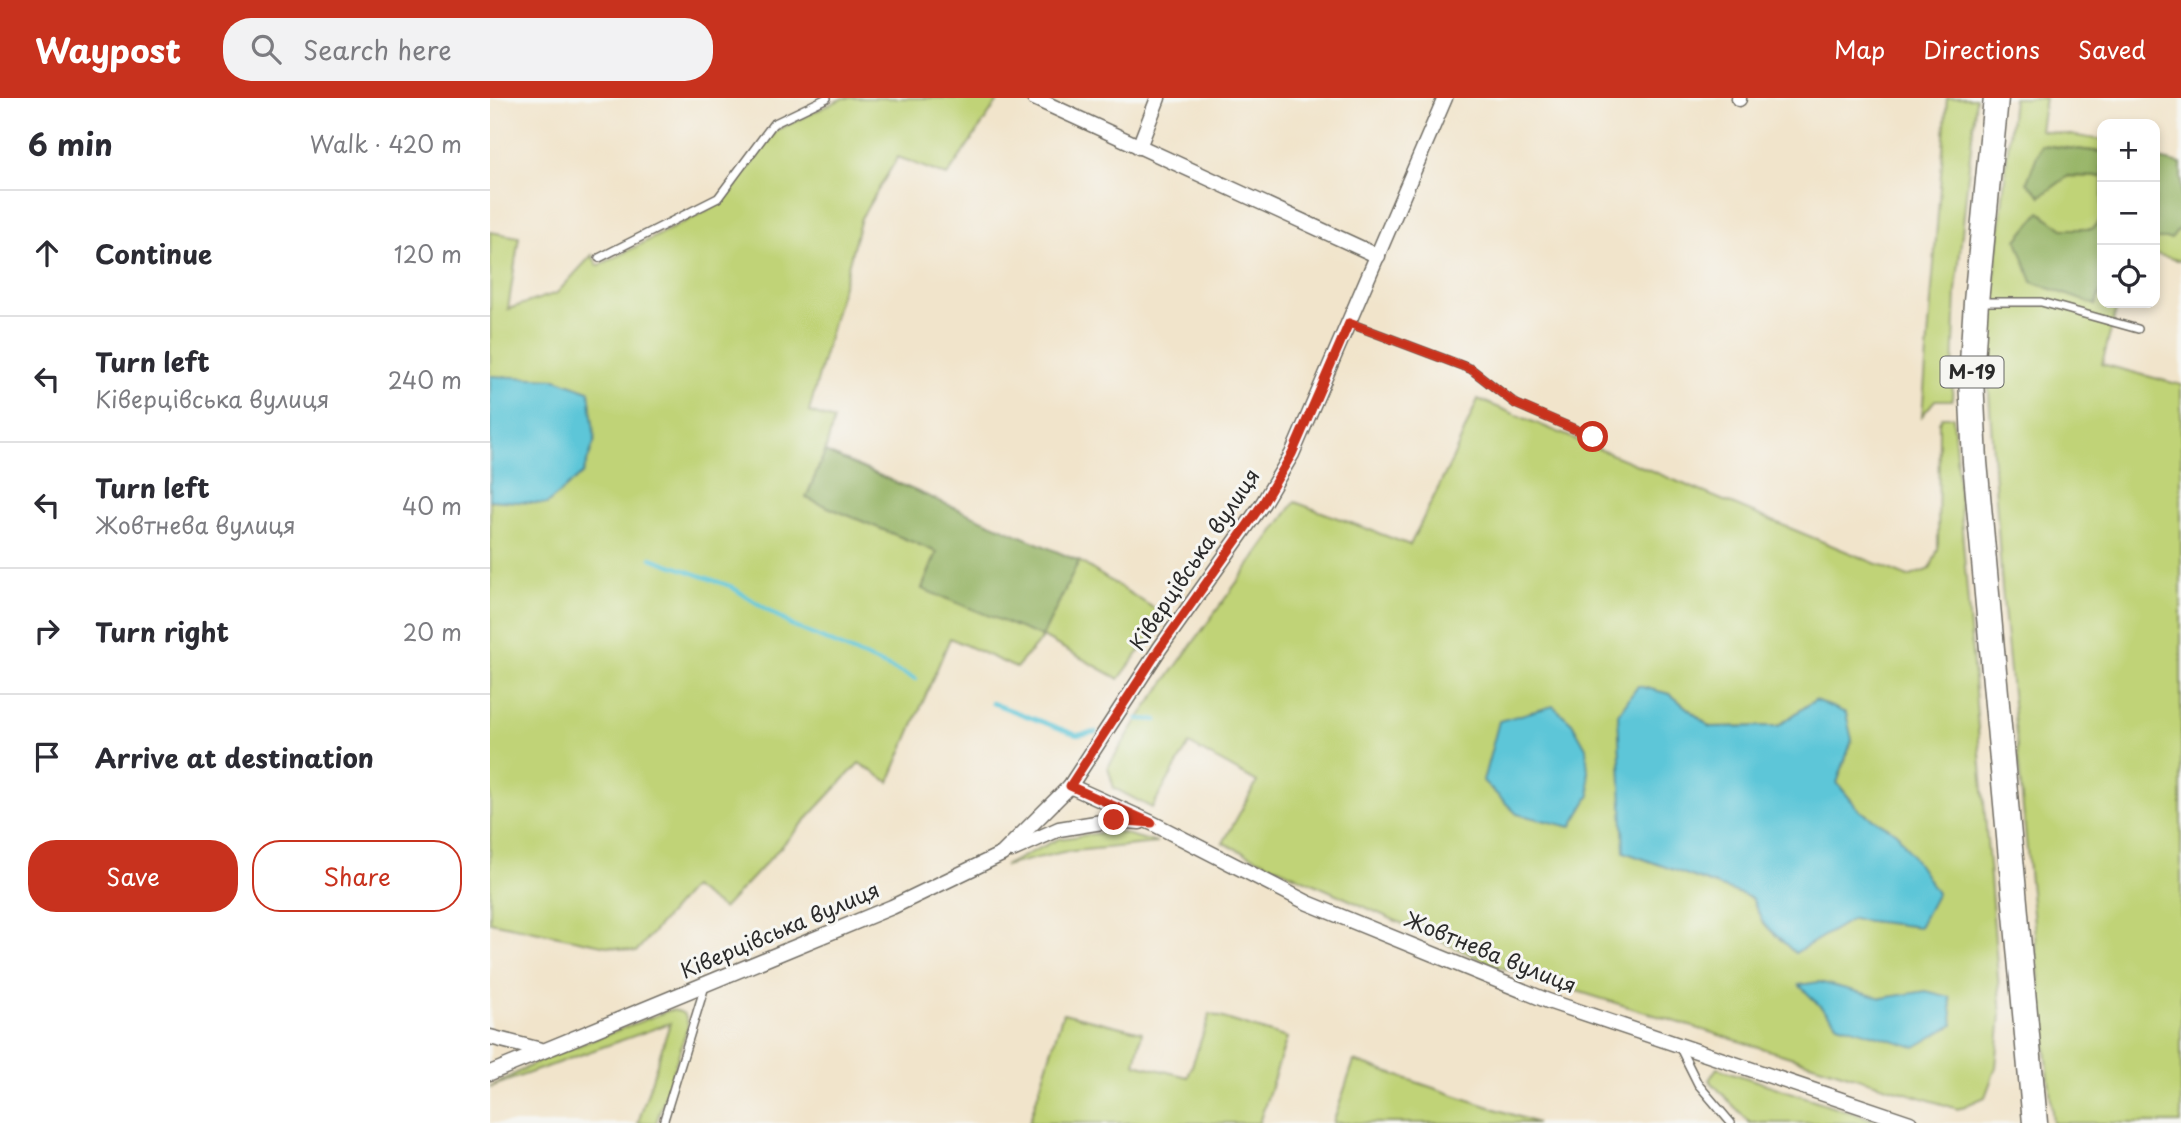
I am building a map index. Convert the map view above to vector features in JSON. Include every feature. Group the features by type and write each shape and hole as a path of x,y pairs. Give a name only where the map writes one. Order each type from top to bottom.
{"highway":[{"name":"М-19","path":"1996,98 1976,302 1972,378 1975,462 2035,1123"}],"street":[{"path":"1034,98 1378,256"},
{"path":"1139,147 1158,98"},
{"name":"Ківерцівська вулиця","path":"490,1073 892,907 1002,854 1070,786 1160,648 1263,503 1292,454 1445,98"},
{"name":"Жовтнева вулиця","path":"1070,786 1152,823 1308,903 1548,1001 1910,1123"},
{"path":"1002,854 1059,829 1114,820 1152,823"},
{"path":"490,1037 541,1050"}],"lane":[{"path":"599,258 718,198 773,124 827,98"},
{"path":"1976,302 2040,302 2138,329"},
{"path":"1349,323 1471,369 1516,404 1593,437"},
{"path":"663,1123 705,986"},
{"path":"1679,1046 1698,1084 1731,1123"}],"green space":[{"path":"843,98 1000,98 947,176 898,157 861,218 809,412 834,420 825,452 806,498 937,552 922,588 1042,637 1079,561 1166,616 1119,679 1043,637 1016,668 950,638 889,782 859,763 723,909 692,887 636,952 490,922 490,500 504,500 490,376 490,232 519,237 508,309 557,293 592,255 598,266 722,203 777,130"},
{"path":"1947,98 1976,98 1956,291 1952,400 1935,400 1922,416"},
{"path":"2013,98 2045,98 2040,130 2097,139 2097,151 2042,145 2041,196 2068,176 2097,177 2097,224 2092,229 2063,229 2040,213 2095,305 2097,300 2097,308 2117,308 2102,364 2181,385 2181,1123 2053,1123 2002,588 1988,378 1993,294"},
{"path":"2041,145 2097,151 2097,177 2068,176 2041,196 2027,182"},
{"path":"2160,159 2181,164 2181,226 2171,239 2160,239"},
{"path":"2040,212 2063,229 2092,229 2097,224 2095,305 2032,282 2017,240"},
{"path":"2181,226 2181,261 2160,255 2160,239 2171,239"},
{"path":"1478,399 1908,577 1930,569 1938,549 1939,422 1942,417 1953,417 2001,1015 1996,1067 1985,1097 1958,1109 1496,966 1223,843 1257,782 1189,744 1152,808 1114,788 1108,767 1138,719 1295,502 1410,545 1453,458","holes":["1670,694 1710,727 1778,726 1815,700 1852,740 1837,783 1860,811 1897,833 1919,926 1852,919 1795,953 1763,923 1752,898 1624,852"]},
{"path":"825,452 1079,561 1042,637 922,589 937,552 806,498"},
{"path":"1115,831 1157,843 1063,852 1004,866 1058,839"},
{"path":"670,1010 683,1014 688,1026 656,1123 638,1123 670,1023 490,1087 543,1059"},
{"path":"1063,1013 1142,1032 1135,1064 1188,1077 1210,1014 1287,1038 1259,1123 1029,1123"},
{"path":"1354,1061 1537,1123 1333,1123"},
{"path":"1717,1068 1884,1123 1750,1123 1709,1080"}],"water":[{"path":"490,376 556,379 589,391 595,440 583,473 547,504 490,500"},
{"path":"1638,686 1670,694 1710,727 1778,726 1815,700 1846,713 1852,740 1837,783 1860,811 1897,833 1937,893 1919,927 1852,919 1795,953 1763,923 1752,898 1624,852 1618,714"},
{"path":"1553,706 1572,723 1586,748 1590,795 1571,827 1517,814 1483,781 1499,721"},
{"path":"1819,982 1882,998 1926,991 1950,997 1953,1025 1915,1047 1838,1024 1799,985"}],"waterway":[{"path":"651,558 730,586 793,626 916,679"},
{"path":"992,703 1077,735 1096,732"},
{"path":"1138,719 1157,720"}],"route":[{"path":"1114,820 1152,823 1070,786 1160,648 1263,503 1292,454 1349,323 1471,369 1516,404 1593,437"}]}
